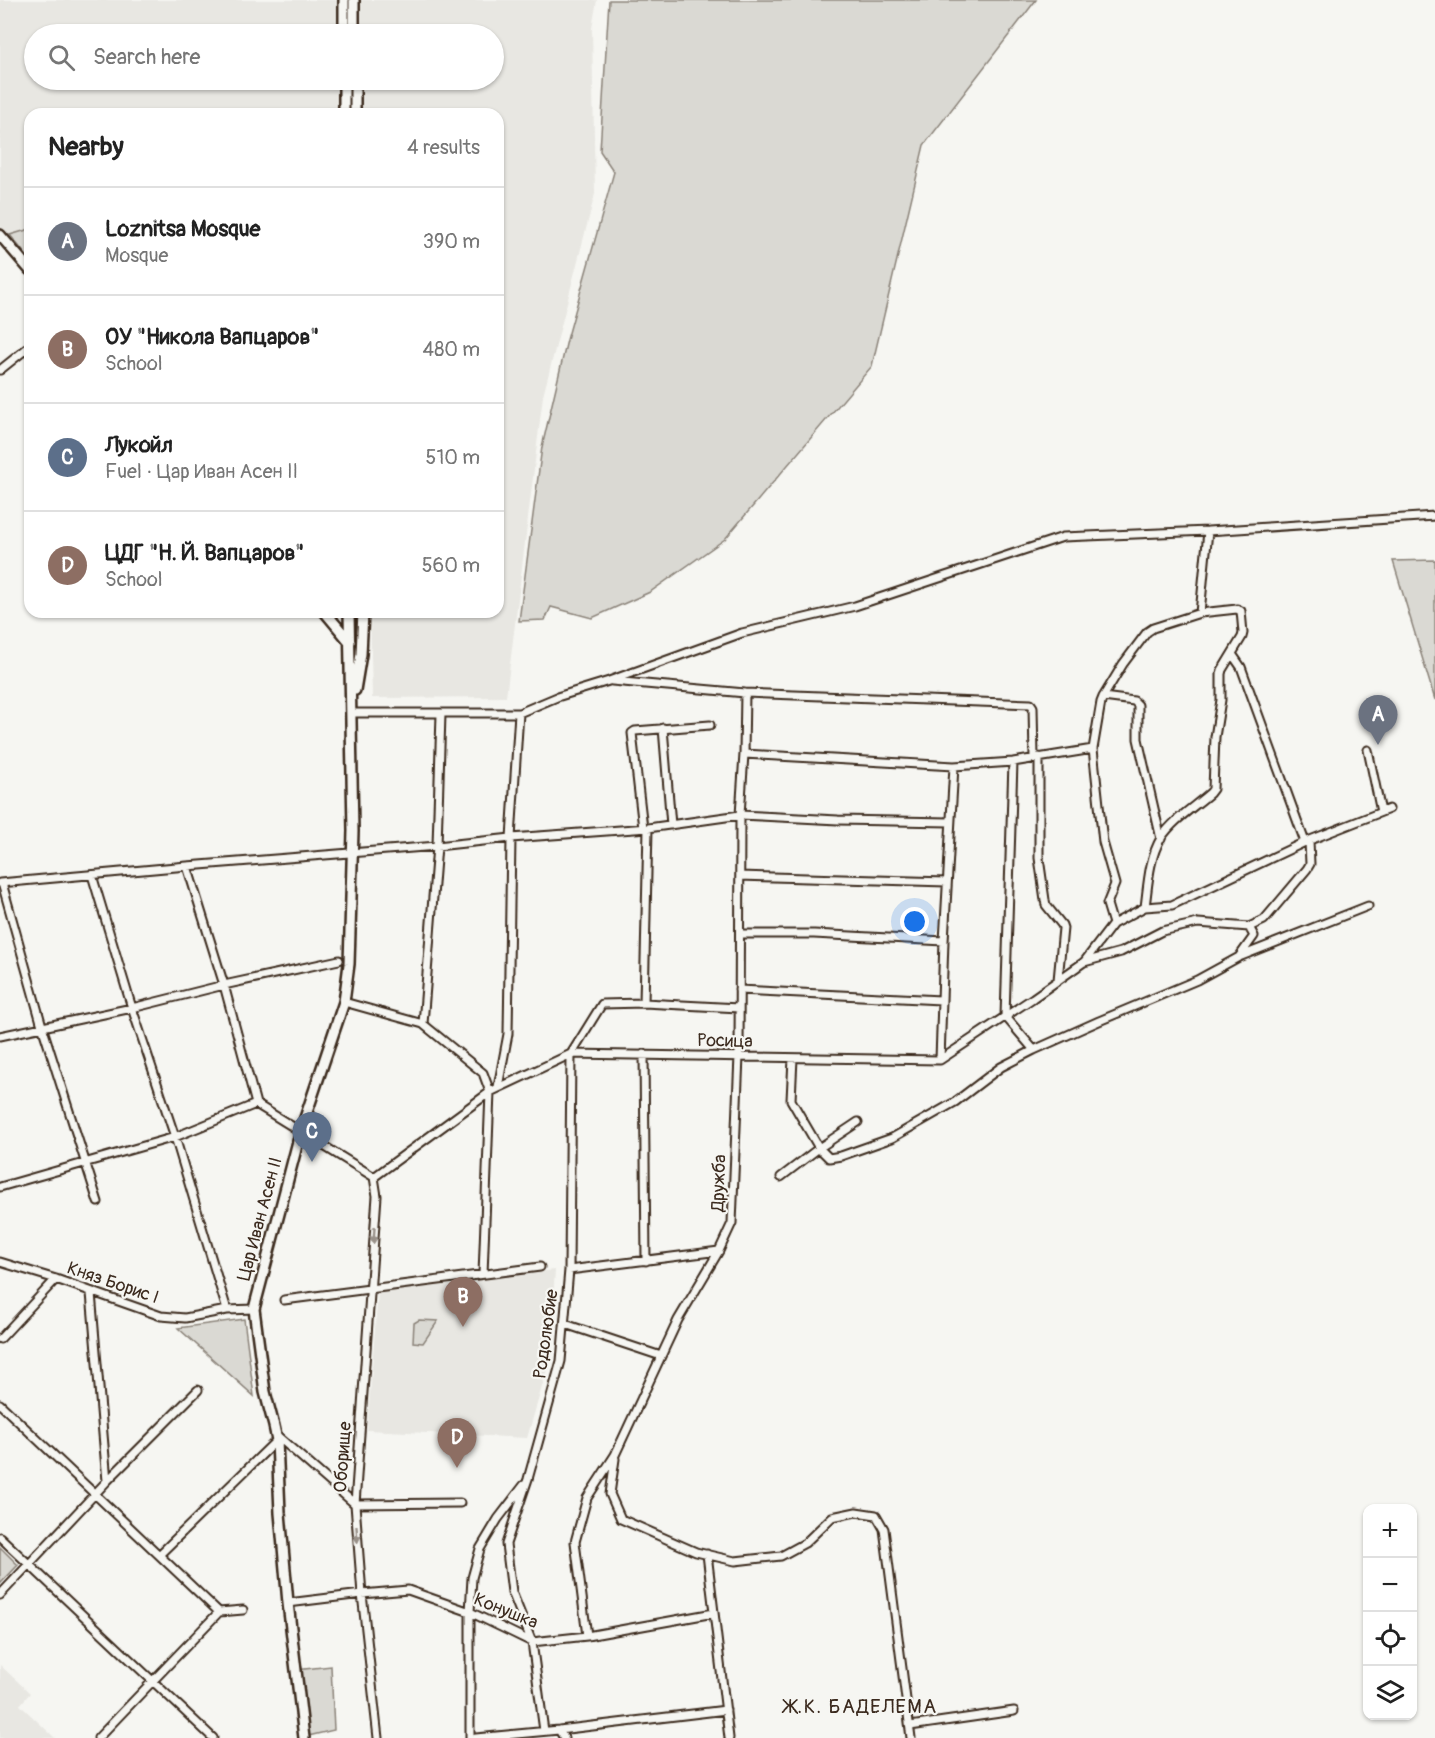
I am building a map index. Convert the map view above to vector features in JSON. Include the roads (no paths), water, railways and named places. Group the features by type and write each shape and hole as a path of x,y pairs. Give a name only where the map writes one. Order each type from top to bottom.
{"street":[{"path":"344,24 345,0"},
{"path":"354,0 354,24"},
{"path":"344,90 344,108"},
{"path":"355,90 355,108"},
{"path":"0,235 24,263"},
{"path":"0,370 24,351"},
{"path":"351,713 519,713 557,697 609,681 742,633 855,606 1063,537 1208,531 1435,516"},
{"path":"1200,613 1208,531"},
{"path":"1113,924 1107,904 1115,884 1102,833 1093,749 1101,702 1123,664 1147,632 1200,613 1237,609 1240,611 1244,633 1221,674 1221,700 1215,737 1213,789 1173,824 1161,839 1152,860 1145,907"},
{"path":"330,618 361,654"},
{"name":"Цар Иван Асен II","path":"304,1738 288,1603 276,1437 265,1392 254,1309 301,1130 344,1002 349,964 352,852 349,618"},
{"name":"Цар Иван Асен II","path":"351,713 361,654 363,618"},
{"path":"1084,962 1121,952 1161,931 1198,923 1249,927 1264,920 1310,864 1307,842 1241,667 1232,654"},
{"path":"609,681 745,693 1031,704 1036,758 1039,858 1046,905 1063,928 1058,980"},
{"name":"Дружба","path":"587,1636 575,1542 587,1498 615,1455 678,1320 732,1223 739,1056 741,815 745,693"},
{"path":"1103,697 1134,701 1138,705 1138,739 1161,839"},
{"path":"498,1088 508,1035 511,838 519,713"},
{"path":"423,1024 437,846 441,714"},
{"path":"644,1004 645,828 632,733 663,728 710,725"},
{"path":"663,728 671,825"},
{"path":"744,754 954,766 1013,762 1093,749"},
{"path":"1368,750 1381,812"},
{"path":"1013,762 1005,1016 1034,1050"},
{"path":"940,1060 941,1000 954,766"},
{"path":"940,1060 1084,962 1113,924 1145,907 1172,905 1307,842 1389,809"},
{"path":"98,1202 42,1026 1,883 645,828 741,815 950,822"},
{"path":"187,866 224,985 256,1104 374,1177"},
{"path":"92,874 132,1008 175,1137 226,1310"},
{"path":"740,876 947,882"},
{"path":"793,1058 791,1100 819,1148 829,1158 841,1156 892,1138 955,1102 1001,1067 1034,1050 1197,980 1239,957 1368,906"},
{"path":"1249,927 1254,936 1269,946"},
{"path":"740,934 814,934 944,941"},
{"path":"1239,957 1254,936"},
{"path":"0,1036 339,960"},
{"path":"739,990 941,1000"},
{"path":"344,1002 423,1024 483,1073 490,1092 483,1274"},
{"path":"571,1054 602,1004 739,1008"},
{"name":"Росица","path":"374,1177 490,1092 571,1054 940,1060"},
{"name":"Родолюбие","path":"544,1731 532,1642 512,1592 506,1544 528,1479 561,1361 569,1270 571,1054"},
{"path":"644,1054 646,1261"},
{"path":"0,1187 175,1137 256,1104"},
{"path":"782,1178 819,1148 858,1122"},
{"name":"Оборище","path":"374,1177 377,1196 355,1504 362,1594 378,1738"},
{"path":"569,1270 718,1251"},
{"name":"Княз Борис I","path":"0,1262 161,1316 185,1318 226,1310 254,1309"},
{"path":"284,1300 540,1267"},
{"path":"0,1339 56,1279"},
{"path":"91,1293 107,1481"},
{"path":"565,1324 661,1356"},
{"path":"0,1594 107,1481 198,1390"},
{"path":"0,1404 219,1612"},
{"path":"159,1555 276,1437 355,1504 460,1503"},
{"path":"615,1455 610,1494 621,1519 696,1552 735,1561 781,1556 806,1543 832,1517 856,1512 876,1515 884,1529 911,1738"},
{"path":"470,1738 472,1578 480,1550 498,1519 528,1479"},
{"path":"0,1537 213,1738"},
{"path":"707,1554 729,1738"},
{"name":"Конушка","path":"288,1603 408,1590 470,1612 532,1642 587,1636 714,1613"},
{"path":"98,1738 219,1612 243,1610"},
{"path":"476,1738 726,1710"},
{"path":"910,1726 1014,1711"},
{"path":"559,1730 564,1738"}],"place":[{"name":"Loznitsa Mosque","path":"1378,745"},
{"name":"Лукойл","path":"312,1162"},
{"name":"ОУ \"Никола Вапцаров\"","path":"463,1327"},
{"name":"ЦДГ \"Н. Й. Вапцаров\"","path":"457,1468"}],"district":[{"name":"Ж.К. БАДЕЛЕМА","path":"861,1706"}]}
